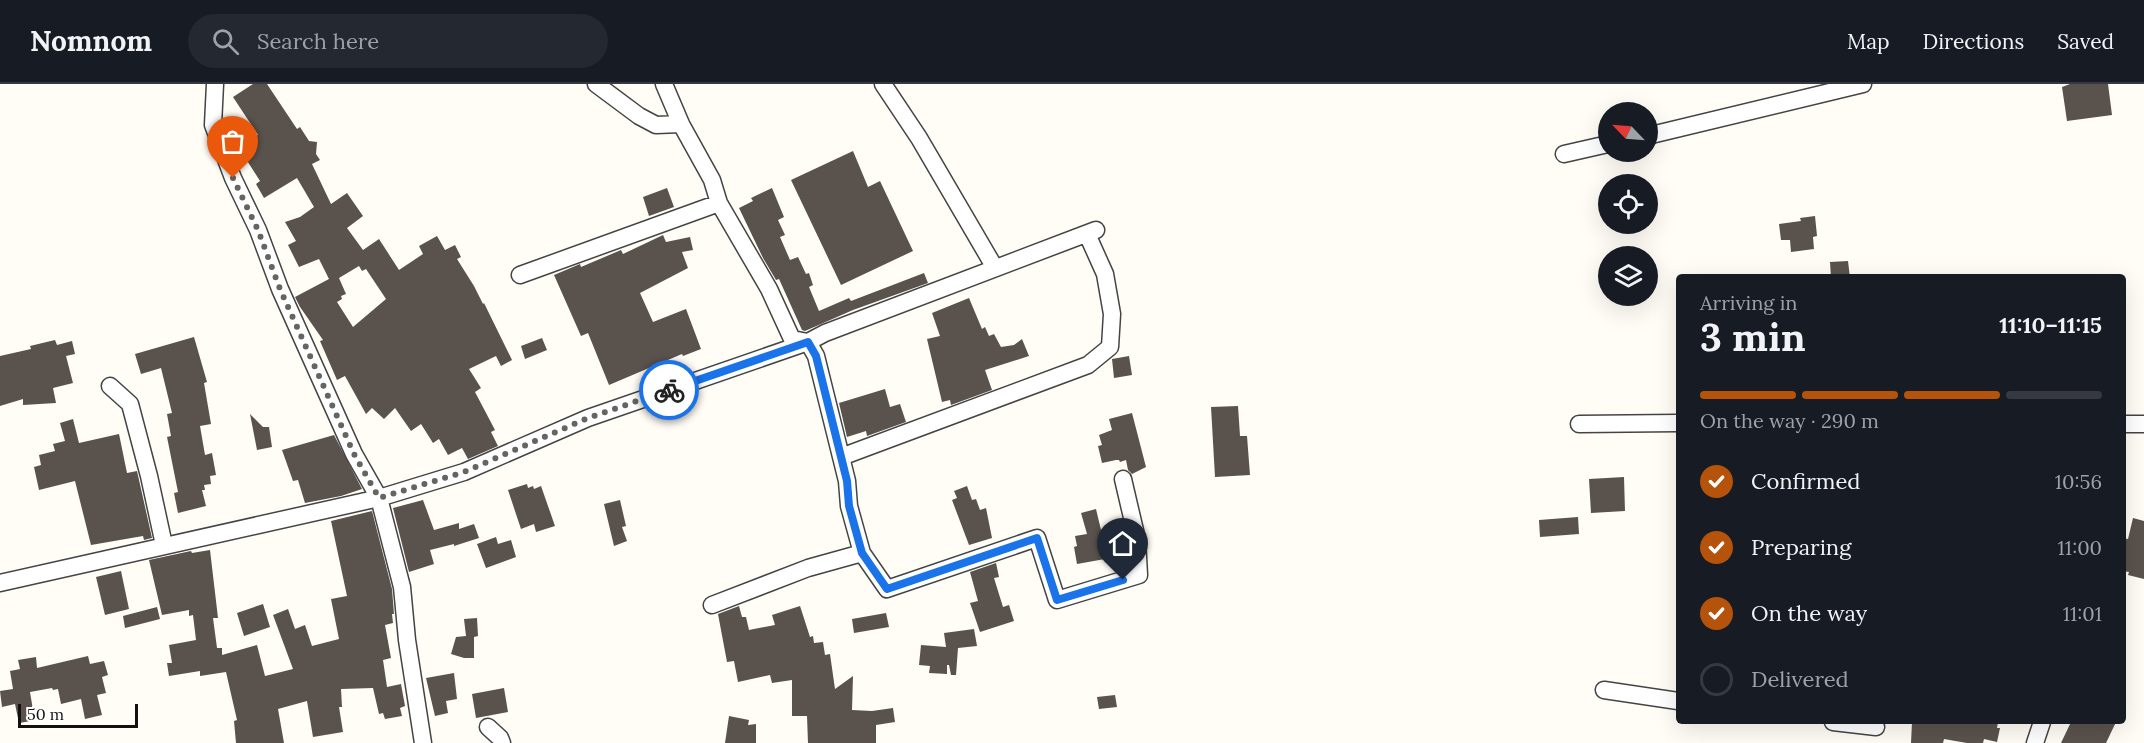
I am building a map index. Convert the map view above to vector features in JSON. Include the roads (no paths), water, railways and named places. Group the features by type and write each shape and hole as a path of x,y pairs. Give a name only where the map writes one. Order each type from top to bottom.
{"street":[{"path":"215,84 213,124 233,178 258,230 280,289 354,454 379,498 402,587 407,640 423,743"},
{"path":"596,84 639,116 656,125 681,123"},
{"path":"664,84 681,123 712,180 719,203 769,289 792,339 808,342 816,356 847,481 849,506 862,553 887,589 1037,538 1057,600 1139,575 1137,539 1123,479"},
{"path":"883,84 925,147 995,268"},
{"path":"1658,132 1863,84"},
{"path":"1564,154 1598,146"},
{"path":"520,275 719,203"},
{"path":"0,583 379,498 464,472 588,418 808,342 825,333 1092,232 1105,274 1112,314 1110,347 1088,365 841,457"},
{"path":"110,386 130,404 137,436 150,476 164,545"},
{"path":"1579,424 1676,423"},
{"path":"2126,424 2144,424"},
{"path":"712,605 808,568 862,553"},
{"path":"1604,690 1676,701"},
{"path":"1843,724 1876,731"},
{"path":"2035,743 2041,724"},
{"path":"488,727 500,738 501,743"}]}
